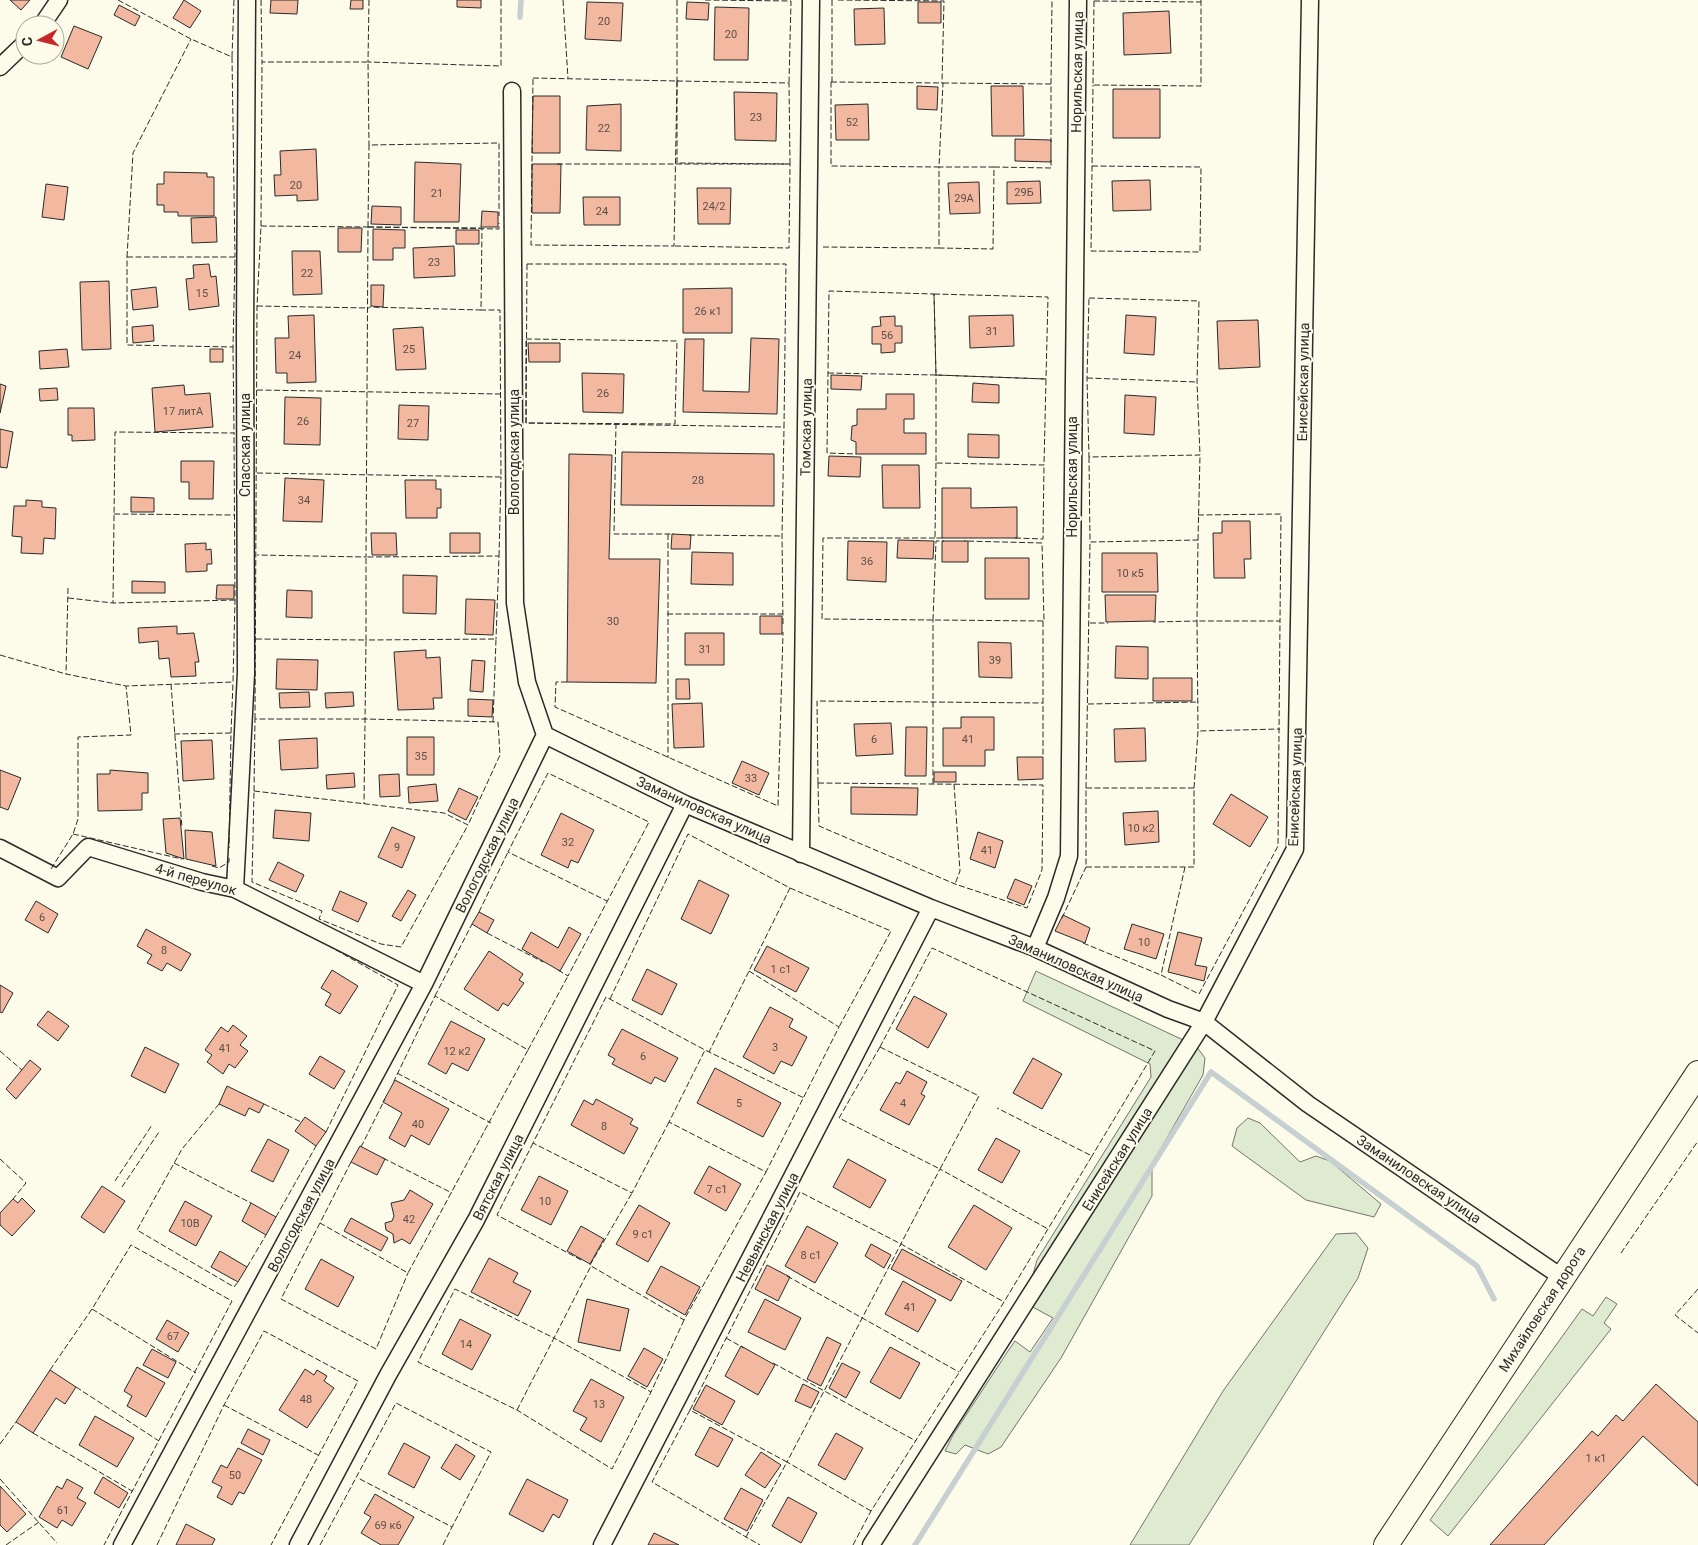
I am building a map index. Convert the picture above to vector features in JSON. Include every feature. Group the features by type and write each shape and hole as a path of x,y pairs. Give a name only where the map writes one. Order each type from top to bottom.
{"street":[{"path":"49,15 59,0"},
{"name":"Спасская улица","path":"235,889 246,673 245,335 247,0"},
{"name":"Томская улица","path":"801,854 811,0"},
{"name":"Норильская улица","path":"1035,948 1056,898 1069,856 1078,0"},
{"name":"Енисейская улица","path":"871,1545 1204,1022 1295,849 1310,0"},
{"path":"0,67 15,53"},
{"name":"Вологодская улица","path":"122,1545 424,984 545,736 527,682 515,603 512,91"},
{"name":"Заманиловская улица","path":"545,736 685,804 931,908 1035,948 1168,1009 1204,1022 1308,1104 1564,1278"},
{"name":"Вятская улица","path":"298,1545 388,1375 476,1220 685,804"},
{"name":"4-й переулок","path":"0,848 58,878 88,847 202,882 235,889 424,984"},
{"name":"Невьянская улица","path":"602,1545 931,908"},
{"name":"Михайловская дорога","path":"1386,1545 1698,1073"}],"green space":[{"path":"1036,971 1196,1046 1205,1058 1203,1075 1152,1164 1152,1196 1061,1358 1001,1447 988,1454 965,1445 956,1454 945,1451 953,1435 1015,1341 1030,1352 1053,1318 1029,1305 1027,1296 1037,1260 1151,1077 1150,1064 1023,1001"},
{"path":"1248,1118 1260,1123 1300,1162 1316,1156 1330,1161 1381,1204 1374,1217 1306,1200 1232,1146 1237,1128"},
{"path":"1356,1233 1368,1248 1358,1278 1189,1545 1130,1545 1223,1391 1336,1234"},
{"path":"1606,1297 1617,1304 1604,1323 1611,1329 1448,1536 1430,1520 1582,1309 1593,1316"}],"building":[{"path":"10,0 30,0 21,10"},
{"path":"184,0 201,11 190,28 173,18"},
{"path":"271,0 298,0 297,14 270,13"},
{"path":"351,0 363,0 363,9 350,9"},
{"path":"457,0 481,0 481,8 457,7"},
{"path":"587,2 623,3 621,41 585,39"},
{"path":"687,2 709,3 708,20 686,19"},
{"path":"918,2 941,2 941,23 918,23"},
{"path":"119,5 140,16 135,26 114,15"},
{"path":"715,7 749,8 748,60 714,60"},
{"path":"884,8 885,44 855,45 854,9"},
{"path":"1169,11 1171,53 1124,55 1123,13"},
{"path":"74,26 102,37 88,69 65,59 65,47"},
{"path":"917,86 938,87 937,110 917,109"},
{"path":"991,86 1023,86 1024,136 992,136"},
{"path":"1113,89 1160,89 1160,138 1113,138"},
{"path":"734,92 777,93 776,141 735,140"},
{"path":"533,96 560,96 560,153 532,153"},
{"path":"621,104 621,151 586,150 587,106"},
{"path":"868,104 869,140 836,140 835,105"},
{"path":"1015,139 1051,140 1051,162 1015,161"},
{"path":"316,149 318,200 297,201 297,195 275,196 274,175 281,175 280,151"},
{"path":"415,162 461,164 459,222 414,222"},
{"path":"532,164 561,164 560,213 532,213"},
{"path":"164,172 207,173 207,177 214,177 214,216 178,216 178,212 164,212 164,205 157,205 157,184 164,184"},
{"path":"1150,180 1151,210 1113,211 1112,181"},
{"path":"1040,181 1041,203 1007,204 1007,182"},
{"path":"979,182 980,213 950,214 948,183"},
{"path":"46,184 68,187 64,220 42,217"},
{"path":"697,188 731,188 730,224 698,224"},
{"path":"583,197 620,197 620,225 584,225"},
{"path":"372,206 401,207 401,225 371,224"},
{"path":"482,211 498,212 498,227 481,227"},
{"path":"216,217 217,242 192,243 191,218"},
{"path":"338,228 362,228 361,252 338,252"},
{"path":"373,229 405,230 405,248 393,248 393,260 373,260"},
{"path":"456,230 479,230 479,244 456,244"},
{"path":"454,246 455,276 414,278 413,248"},
{"path":"292,251 320,251 322,294 293,295"},
{"path":"209,264 211,277 216,276 219,306 189,310 186,279 194,278 193,265"},
{"path":"109,281 111,349 82,350 80,282"},
{"path":"371,285 384,285 383,307 371,306"},
{"path":"156,287 158,307 133,310 131,290"},
{"path":"732,288 732,333 683,333 683,289"},
{"path":"314,315 316,382 287,383 287,373 276,373 275,338 289,338 288,316"},
{"path":"1013,315 1014,346 970,348 969,316"},
{"path":"1126,315 1156,317 1154,355 1124,353"},
{"path":"895,316 895,326 902,326 902,343 895,343 895,352 881,353 881,344 872,344 872,327 881,326 880,317"},
{"path":"1258,320 1260,367 1219,369 1217,321"},
{"path":"153,325 154,341 133,343 132,327"},
{"path":"423,327 426,369 396,370 393,329"},
{"path":"751,338 779,339 777,414 683,412 685,339 704,339 703,391 749,392"},
{"path":"528,343 560,343 560,362 529,362"},
{"path":"67,349 69,367 40,369 39,351"},
{"path":"210,349 223,349 223,362 210,362"},
{"path":"582,373 624,374 623,413 583,412"},
{"path":"831,375 862,376 861,390 831,389"},
{"path":"973,383 999,385 999,403 972,402"},
{"path":"0,384 6,386 0,413"},
{"path":"184,385 185,395 210,393 213,427 155,432 152,388"},
{"path":"57,388 58,400 40,401 39,389"},
{"path":"886,394 914,394 914,419 904,419 904,433 926,433 926,454 856,454 856,442 851,440 852,426 857,425 857,409 886,409"},
{"path":"1125,395 1156,397 1154,435 1124,433"},
{"path":"285,397 321,398 320,445 284,444"},
{"path":"399,405 429,406 428,440 398,439"},
{"path":"68,408 94,408 95,440 72,441 72,435 68,435"},
{"path":"0,429 13,432 7,468 0,467"},
{"path":"968,434 999,435 999,458 968,457"},
{"path":"622,452 774,454 774,506 621,505"},
{"path":"569,454 612,455 609,559 660,559 656,683 567,682"},
{"path":"829,456 861,457 860,477 828,476"},
{"path":"181,461 214,461 213,499 189,499 189,482 181,482"},
{"path":"882,465 919,465 920,508 883,508"},
{"path":"285,478 324,480 322,522 283,521"},
{"path":"405,480 436,480 436,489 441,489 441,508 437,508 437,518 406,518"},
{"path":"942,488 971,488 971,508 1017,507 1017,538 942,538"},
{"path":"131,497 154,498 154,512 131,512"},
{"path":"26,500 42,501 42,507 56,508 55,539 44,538 43,554 21,553 22,537 12,536 14,506 26,506"},
{"path":"1222,521 1250,521 1251,559 1244,559 1245,578 1214,578 1213,533 1222,533"},
{"path":"371,533 396,533 397,555 372,555"},
{"path":"450,533 480,533 480,553 450,553"},
{"path":"672,534 691,535 690,549 671,549"},
{"path":"898,540 934,541 933,559 897,558"},
{"path":"848,541 887,542 886,582 847,580"},
{"path":"942,541 968,541 968,562 942,562"},
{"path":"206,543 206,550 211,549 212,564 207,564 207,571 186,572 185,544"},
{"path":"692,552 733,553 733,585 691,584"},
{"path":"1102,553 1157,553 1158,592 1102,592"},
{"path":"985,558 1029,558 1029,599 985,599"},
{"path":"403,575 437,576 436,614 403,613"},
{"path":"132,581 165,582 165,593 132,593"},
{"path":"217,585 234,585 234,599 216,599"},
{"path":"287,590 312,591 312,618 286,617"},
{"path":"1105,595 1156,595 1155,621 1106,622"},
{"path":"466,599 495,600 493,635 465,634"},
{"path":"760,616 782,616 782,634 760,634"},
{"path":"177,626 177,634 194,633 199,662 195,662 196,676 171,677 169,658 159,659 158,641 139,643 138,628"},
{"path":"685,633 724,633 724,665 685,665"},
{"path":"978,642 1011,643 1012,678 979,677"},
{"path":"1116,646 1148,647 1148,679 1115,678"},
{"path":"426,650 426,658 440,657 442,698 433,698 434,709 398,710 394,652"},
{"path":"277,659 318,660 317,690 276,689"},
{"path":"472,660 485,661 483,692 470,691"},
{"path":"1153,678 1192,678 1192,701 1153,701"},
{"path":"676,679 689,679 690,699 676,699"},
{"path":"309,692 310,707 280,708 279,693"},
{"path":"353,692 354,706 326,708 325,693"},
{"path":"468,699 493,700 492,717 468,716"},
{"path":"702,703 704,747 674,748 672,704"},
{"path":"961,717 994,717 994,750 985,750 985,766 943,766 943,728 961,728"},
{"path":"891,723 893,754 856,756 854,724"},
{"path":"906,727 927,727 926,776 905,776"},
{"path":"1145,728 1146,761 1115,762 1114,729"},
{"path":"407,737 434,737 434,775 407,775"},
{"path":"317,738 318,768 281,770 279,740"},
{"path":"212,740 214,779 183,781 181,741"},
{"path":"1017,757 1043,757 1043,779 1018,780"},
{"path":"742,761 769,773 759,795 732,783"},
{"path":"0,770 21,778 8,810 0,807"},
{"path":"110,770 148,773 148,793 142,793 142,810 98,811 97,774 110,774"},
{"path":"934,772 956,772 956,782 934,782"},
{"path":"354,773 355,787 327,789 326,775"},
{"path":"399,774 400,796 380,797 379,775"},
{"path":"436,784 438,801 409,803 408,787"},
{"path":"851,787 918,788 917,815 851,814"},
{"path":"459,788 478,797 466,820 448,811"},
{"path":"1231,794 1268,817 1250,847 1213,824"},
{"path":"275,810 311,813 309,841 273,838"},
{"path":"1158,811 1159,842 1125,845 1123,813"},
{"path":"561,813 594,830 578,863 571,860 568,868 541,855"},
{"path":"180,818 184,859 166,853 163,819"},
{"path":"392,827 415,837 402,868 378,857"},
{"path":"185,830 212,832 216,866 186,859"},
{"path":"978,832 1003,841 995,868 970,859"},
{"path":"278,862 304,875 296,892 269,880"},
{"path":"1015,879 1032,886 1024,905 1007,898"},
{"path":"699,880 729,895 711,934 681,919"},
{"path":"408,890 416,895 401,921 392,916"},
{"path":"340,891 367,903 358,922 332,910"},
{"path":"36,901 58,914 48,933 25,920"},
{"path":"479,912 494,920 487,933 472,924"},
{"path":"1063,915 1090,928 1085,943 1055,931"},
{"path":"1132,924 1164,934 1156,959 1124,949"},
{"path":"569,927 581,934 560,971 522,949 531,932 558,948"},
{"path":"146,929 191,954 181,971 167,963 162,971 147,963 152,955 137,946"},
{"path":"1178,932 1202,938 1195,965 1207,967 1204,981 1168,972"},
{"path":"767,946 809,968 796,992 754,970"},
{"path":"489,951 523,974 519,980 524,983 508,1006 503,1003 498,1011 464,989"},
{"path":"647,969 677,984 662,1015 632,1000"},
{"path":"332,970 358,986 340,1014 325,1005 331,994 321,988"},
{"path":"0,985 13,993 2,1013 0,1012"},
{"path":"914,996 947,1014 928,1048 896,1029"},
{"path":"770,1007 793,1019 789,1027 807,1037 792,1066 781,1061 774,1074 743,1057"},
{"path":"48,1011 69,1026 58,1041 37,1025"},
{"path":"451,1021 485,1039 468,1071 452,1063 446,1074 428,1064"},
{"path":"233,1025 247,1036 240,1045 248,1051 235,1068 229,1064 223,1074 207,1062 212,1055 205,1050 221,1027 228,1032"},
{"path":"622,1029 678,1058 665,1082 655,1077 651,1084 612,1064 615,1059 608,1055"},
{"path":"145,1047 179,1064 165,1093 131,1076"},
{"path":"320,1056 345,1071 334,1089 309,1074"},
{"path":"1033,1058 1062,1074 1042,1109 1013,1093"},
{"path":"30,1060 41,1069 16,1099 6,1089"},
{"path":"715,1068 781,1103 763,1137 697,1103"},
{"path":"907,1071 927,1082 921,1094 925,1096 909,1125 880,1110 896,1082 900,1084"},
{"path":"395,1080 449,1109 429,1145 411,1135 405,1147 389,1138 402,1113 383,1102"},
{"path":"227,1086 264,1104 259,1113 249,1108 245,1116 219,1104"},
{"path":"596,1099 633,1119 630,1124 638,1128 624,1154 571,1125 584,1100 593,1105"},
{"path":"305,1117 326,1132 316,1146 295,1131"},
{"path":"996,1138 1020,1151 1002,1183 978,1170"},
{"path":"268,1139 289,1150 273,1182 251,1171"},
{"path":"360,1146 385,1159 377,1175 351,1162"},
{"path":"848,1159 886,1180 870,1208 833,1187"},
{"path":"709,1166 741,1184 726,1211 694,1193"},
{"path":"539,1176 568,1191 551,1225 521,1210"},
{"path":"102,1186 125,1201 104,1233 81,1217"},
{"path":"410,1190 433,1204 410,1244 402,1239 394,1243 393,1234 386,1230 385,1223 392,1221 394,1216 391,1203 404,1200"},
{"path":"22,1198 35,1211 12,1236 0,1225 0,1213 13,1199 18,1203"},
{"path":"185,1201 212,1216 196,1246 169,1231"},
{"path":"251,1203 276,1217 266,1235 242,1221"},
{"path":"639,1205 670,1223 648,1262 616,1244"},
{"path":"974,1205 1012,1228 986,1270 948,1247"},
{"path":"351,1218 388,1238 381,1251 344,1231"},
{"path":"581,1226 604,1239 590,1264 567,1251"},
{"path":"807,1226 838,1243 815,1283 785,1266"},
{"path":"871,1244 891,1255 884,1268 865,1256"},
{"path":"902,1249 962,1281 951,1301 891,1269"},
{"path":"220,1251 247,1267 238,1282 211,1267"},
{"path":"489,1258 518,1273 513,1282 531,1291 518,1316 471,1292"},
{"path":"321,1259 354,1277 338,1307 305,1289"},
{"path":"767,1265 790,1277 778,1301 755,1289"},
{"path":"661,1266 700,1287 685,1315 646,1293"},
{"path":"903,1281 936,1300 918,1332 885,1314"},
{"path":"587,1299 629,1309 620,1351 578,1342"},
{"path":"765,1299 801,1318 785,1350 748,1332"},
{"path":"460,1319 491,1335 472,1370 442,1354"},
{"path":"167,1320 189,1333 178,1352 156,1339"},
{"path":"827,1337 841,1344 821,1386 807,1379"},
{"path":"741,1346 775,1365 758,1395 725,1376"},
{"path":"890,1347 920,1363 900,1399 870,1382"},
{"path":"644,1348 663,1359 647,1387 628,1376"},
{"path":"152,1349 176,1362 168,1378 143,1365"},
{"path":"842,1363 860,1372 846,1398 829,1388"},
{"path":"137,1367 165,1383 146,1417 127,1406 132,1396 124,1391"},
{"path":"305,1369 314,1375 317,1370 327,1376 324,1381 334,1388 307,1428 279,1410"},
{"path":"50,1370 76,1387 65,1404 56,1398 33,1433 16,1422"},
{"path":"591,1379 624,1397 601,1442 580,1430 587,1418 573,1411"},
{"path":"803,1384 819,1392 811,1408 795,1401"},
{"path":"1656,1384 1698,1422 1698,1486 1643,1436 1544,1545 1490,1545 1592,1431 1598,1436 1616,1415 1623,1421"},
{"path":"706,1385 735,1401 722,1425 693,1409"},
{"path":"95,1416 134,1438 117,1467 79,1445"},
{"path":"710,1427 733,1439 718,1467 695,1455"},
{"path":"248,1429 270,1440 263,1455 241,1443"},
{"path":"836,1433 863,1448 845,1480 818,1465"},
{"path":"404,1443 430,1457 414,1488 388,1474"},
{"path":"456,1444 475,1456 460,1480 441,1468"},
{"path":"238,1448 262,1460 244,1494 239,1492 232,1505 217,1497 222,1487 212,1482 221,1465 227,1468"},
{"path":"761,1452 781,1465 765,1488 745,1475"},
{"path":"103,1477 128,1493 119,1508 94,1493"},
{"path":"67,1479 83,1488 77,1498 86,1503 72,1526 62,1520 57,1528 39,1517 57,1486 62,1489"},
{"path":"527,1479 568,1500 559,1518 553,1514 543,1532 509,1514"},
{"path":"0,1486 26,1514 7,1532 0,1525"},
{"path":"741,1488 763,1500 747,1531 724,1519"},
{"path":"375,1494 414,1517 398,1545 381,1545 361,1533 371,1517 364,1513"},
{"path":"788,1497 817,1513 801,1543 772,1526"},
{"path":"186,1524 215,1539 212,1545 176,1545"},
{"path":"654,1533 679,1545 648,1545"}],"waterway":[{"path":"520,17 521,0"},
{"path":"915,1545 1211,1072 1477,1266 1494,1299"}],"fence":[{"path":"118,0 191,39 232,57 234,0"},
{"path":"261,0 262,62"},
{"path":"369,0 368,62 501,66 501,0"},
{"path":"563,0 568,78"},
{"path":"677,0 677,81 679,81"},
{"path":"705,0 791,1 789,83 787,83"},
{"path":"832,0 832,82"},
{"path":"838,0 944,1 942,83"},
{"path":"1051,84 1052,0"},
{"path":"1094,1 1093,85 1201,86 1201,0"},
{"path":"1094,1 1201,2"},
{"path":"127,257 133,153 191,39"},
{"path":"232,57 235,257"},
{"path":"261,226 262,62 368,62 369,145"},
{"path":"533,78 677,81 674,246 531,245 533,78"},
{"path":"677,81 789,83 790,164 677,163 677,81"},
{"path":"831,82 943,83 939,167 831,166 831,82"},
{"path":"943,83 1051,84 1051,142"},
{"path":"1092,166 1201,167 1200,252 1091,251 1093,85"},
{"path":"368,227 369,145 499,143 499,216"},
{"path":"994,167 1051,168 1051,160"},
{"path":"557,164 790,164 789,248 674,246"},
{"path":"823,247 939,248 939,167 994,167 993,249 939,248"},
{"path":"368,227 499,229 499,223"},
{"path":"255,719 257,306 261,226 368,227 366,557 257,555"},
{"path":"368,227 482,228 481,310 369,307"},
{"path":"127,257 235,257 233,347 127,345 127,257"},
{"path":"527,264 786,264 784,427 526,423 527,264"},
{"path":"828,373 936,375 934,294 829,291 827,453 856,454"},
{"path":"934,294 1048,297 1046,379 936,375 934,294"},
{"path":"1089,298 1199,301 1197,382 1200,455 1089,457 1087,378 1089,298"},
{"path":"257,306 369,308"},
{"path":"257,473 501,477 500,310 481,310"},
{"path":"526,339 677,341 675,424 526,423 526,339"},
{"path":"233,347 234,433"},
{"path":"936,375 1046,379 1044,465 936,463 936,375"},
{"path":"1087,378 1197,382"},
{"path":"257,390 500,394"},
{"path":"616,423 614,534 674,534"},
{"path":"783,624 784,427"},
{"path":"68,588 66,674 126,686 233,682 235,600 234,433 115,432 113,603 235,600"},
{"path":"1198,540 1200,455"},
{"path":"1089,457 1090,542"},
{"path":"936,463 935,538 945,538"},
{"path":"1015,538 1043,539 1044,465"},
{"path":"499,556 501,477"},
{"path":"114,514 234,515"},
{"path":"1198,515 1281,514 1280,621"},
{"path":"668,534 668,758"},
{"path":"689,535 782,536"},
{"path":"935,538 823,538 822,619 1044,621 1042,543 964,541"},
{"path":"1086,788 1090,542 1198,540 1197,621 1153,622"},
{"path":"933,620 936,541 944,541"},
{"path":"493,722 496,639 366,640 366,557 499,556 496,639"},
{"path":"68,598 113,603"},
{"path":"667,614 783,614"},
{"path":"933,620 933,784"},
{"path":"1043,621 1043,757"},
{"path":"1185,867 1161,975 1199,994 1278,846 1280,621 1197,621 1198,731"},
{"path":"1090,623 1108,623"},
{"path":"567,682 556,682 555,707 778,806 783,632"},
{"path":"256,639 366,640 364,804"},
{"path":"0,655 66,674"},
{"path":"231,733 233,682"},
{"path":"171,684 182,828"},
{"path":"51,869 73,834 78,819 78,737 131,735 126,686"},
{"path":"818,783 817,701 1043,703"},
{"path":"1088,704 1199,702"},
{"path":"254,791 255,719 498,722 500,755 468,825"},
{"path":"1194,788 1086,788 1086,867 1194,867 1194,788 1198,731 1280,729"},
{"path":"174,734 231,733 229,848"},
{"path":"558,970 568,976 649,822 548,773 508,852 607,901"},
{"path":"818,783 1043,785 1042,870 1027,908 955,884 819,826 818,783"},
{"path":"954,784 960,871 955,884"},
{"path":"254,791 444,813 468,825 401,947 381,944 319,919 322,911 252,882 254,791"},
{"path":"73,834 182,859"},
{"path":"610,999 688,834 790,888 709,1052"},
{"path":"479,912 508,852"},
{"path":"212,866 219,868 229,862 229,858"},
{"path":"1062,918 1086,867"},
{"path":"790,888 891,931 839,1027"},
{"path":"435,996 472,924"},
{"path":"487,933 543,962"},
{"path":"1083,943 1161,975"},
{"path":"326,1132 398,985 329,946"},
{"path":"880,1047 932,948 1155,1051 1092,1156"},
{"path":"749,971 839,1027 766,1172 669,1122 705,1050 804,1098"},
{"path":"528,1050 568,976"},
{"path":"351,1162 320,1223 408,1273 528,1050 435,996 394,1081"},
{"path":"669,1122 632,1193 533,1143 606,997 705,1050"},
{"path":"880,1047 979,1096 940,1169 839,1118 880,1047"},
{"path":"0,1051 22,1070"},
{"path":"397,1073 491,1123"},
{"path":"361,1147 385,1099"},
{"path":"219,1104 182,1149 137,1230 234,1287 238,1282"},
{"path":"264,1104 301,1122"},
{"path":"853,1545 871,1511 1004,1302 1092,1156 997,1108"},
{"path":"115,1181 152,1125"},
{"path":"122,1187 159,1132"},
{"path":"1621,1253 1698,1141"},
{"path":"533,1143 497,1215 583,1261"},
{"path":"276,1217 316,1146"},
{"path":"383,1158 452,1193"},
{"path":"0,1159 26,1183 13,1199"},
{"path":"174,1163 251,1203"},
{"path":"871,1511 787,1462 940,1169 1048,1229"},
{"path":"684,1320 651,1392 554,1338 591,1266 684,1320 766,1172"},
{"path":"690,1410 800,1192 901,1244 1004,1302"},
{"path":"590,1265 632,1193"},
{"path":"320,1223 281,1299 376,1349 408,1273"},
{"path":"247,1267 266,1235"},
{"path":"50,1370 92,1309 131,1245 232,1301 104,1545"},
{"path":"787,1276 959,1372"},
{"path":"517,1410 554,1338 455,1289 418,1362 517,1410 612,1469 651,1392"},
{"path":"1698,1289 1675,1315 1698,1333"},
{"path":"92,1309 196,1373"},
{"path":"157,1545 224,1405 264,1331 358,1381 271,1545"},
{"path":"726,1338 744,1348"},
{"path":"773,1363 916,1441"},
{"path":"76,1387 159,1441"},
{"path":"320,1545 396,1403 491,1452 452,1527 358,1478"},
{"path":"224,1405 318,1455"},
{"path":"746,1537 787,1462 690,1410 652,1482 746,1537 760,1545"},
{"path":"0,1444 16,1422"},
{"path":"33,1433 132,1491"},
{"path":"0,1479 57,1543"},
{"path":"6,1545 39,1522"},
{"path":"443,1545 452,1527"}]}
